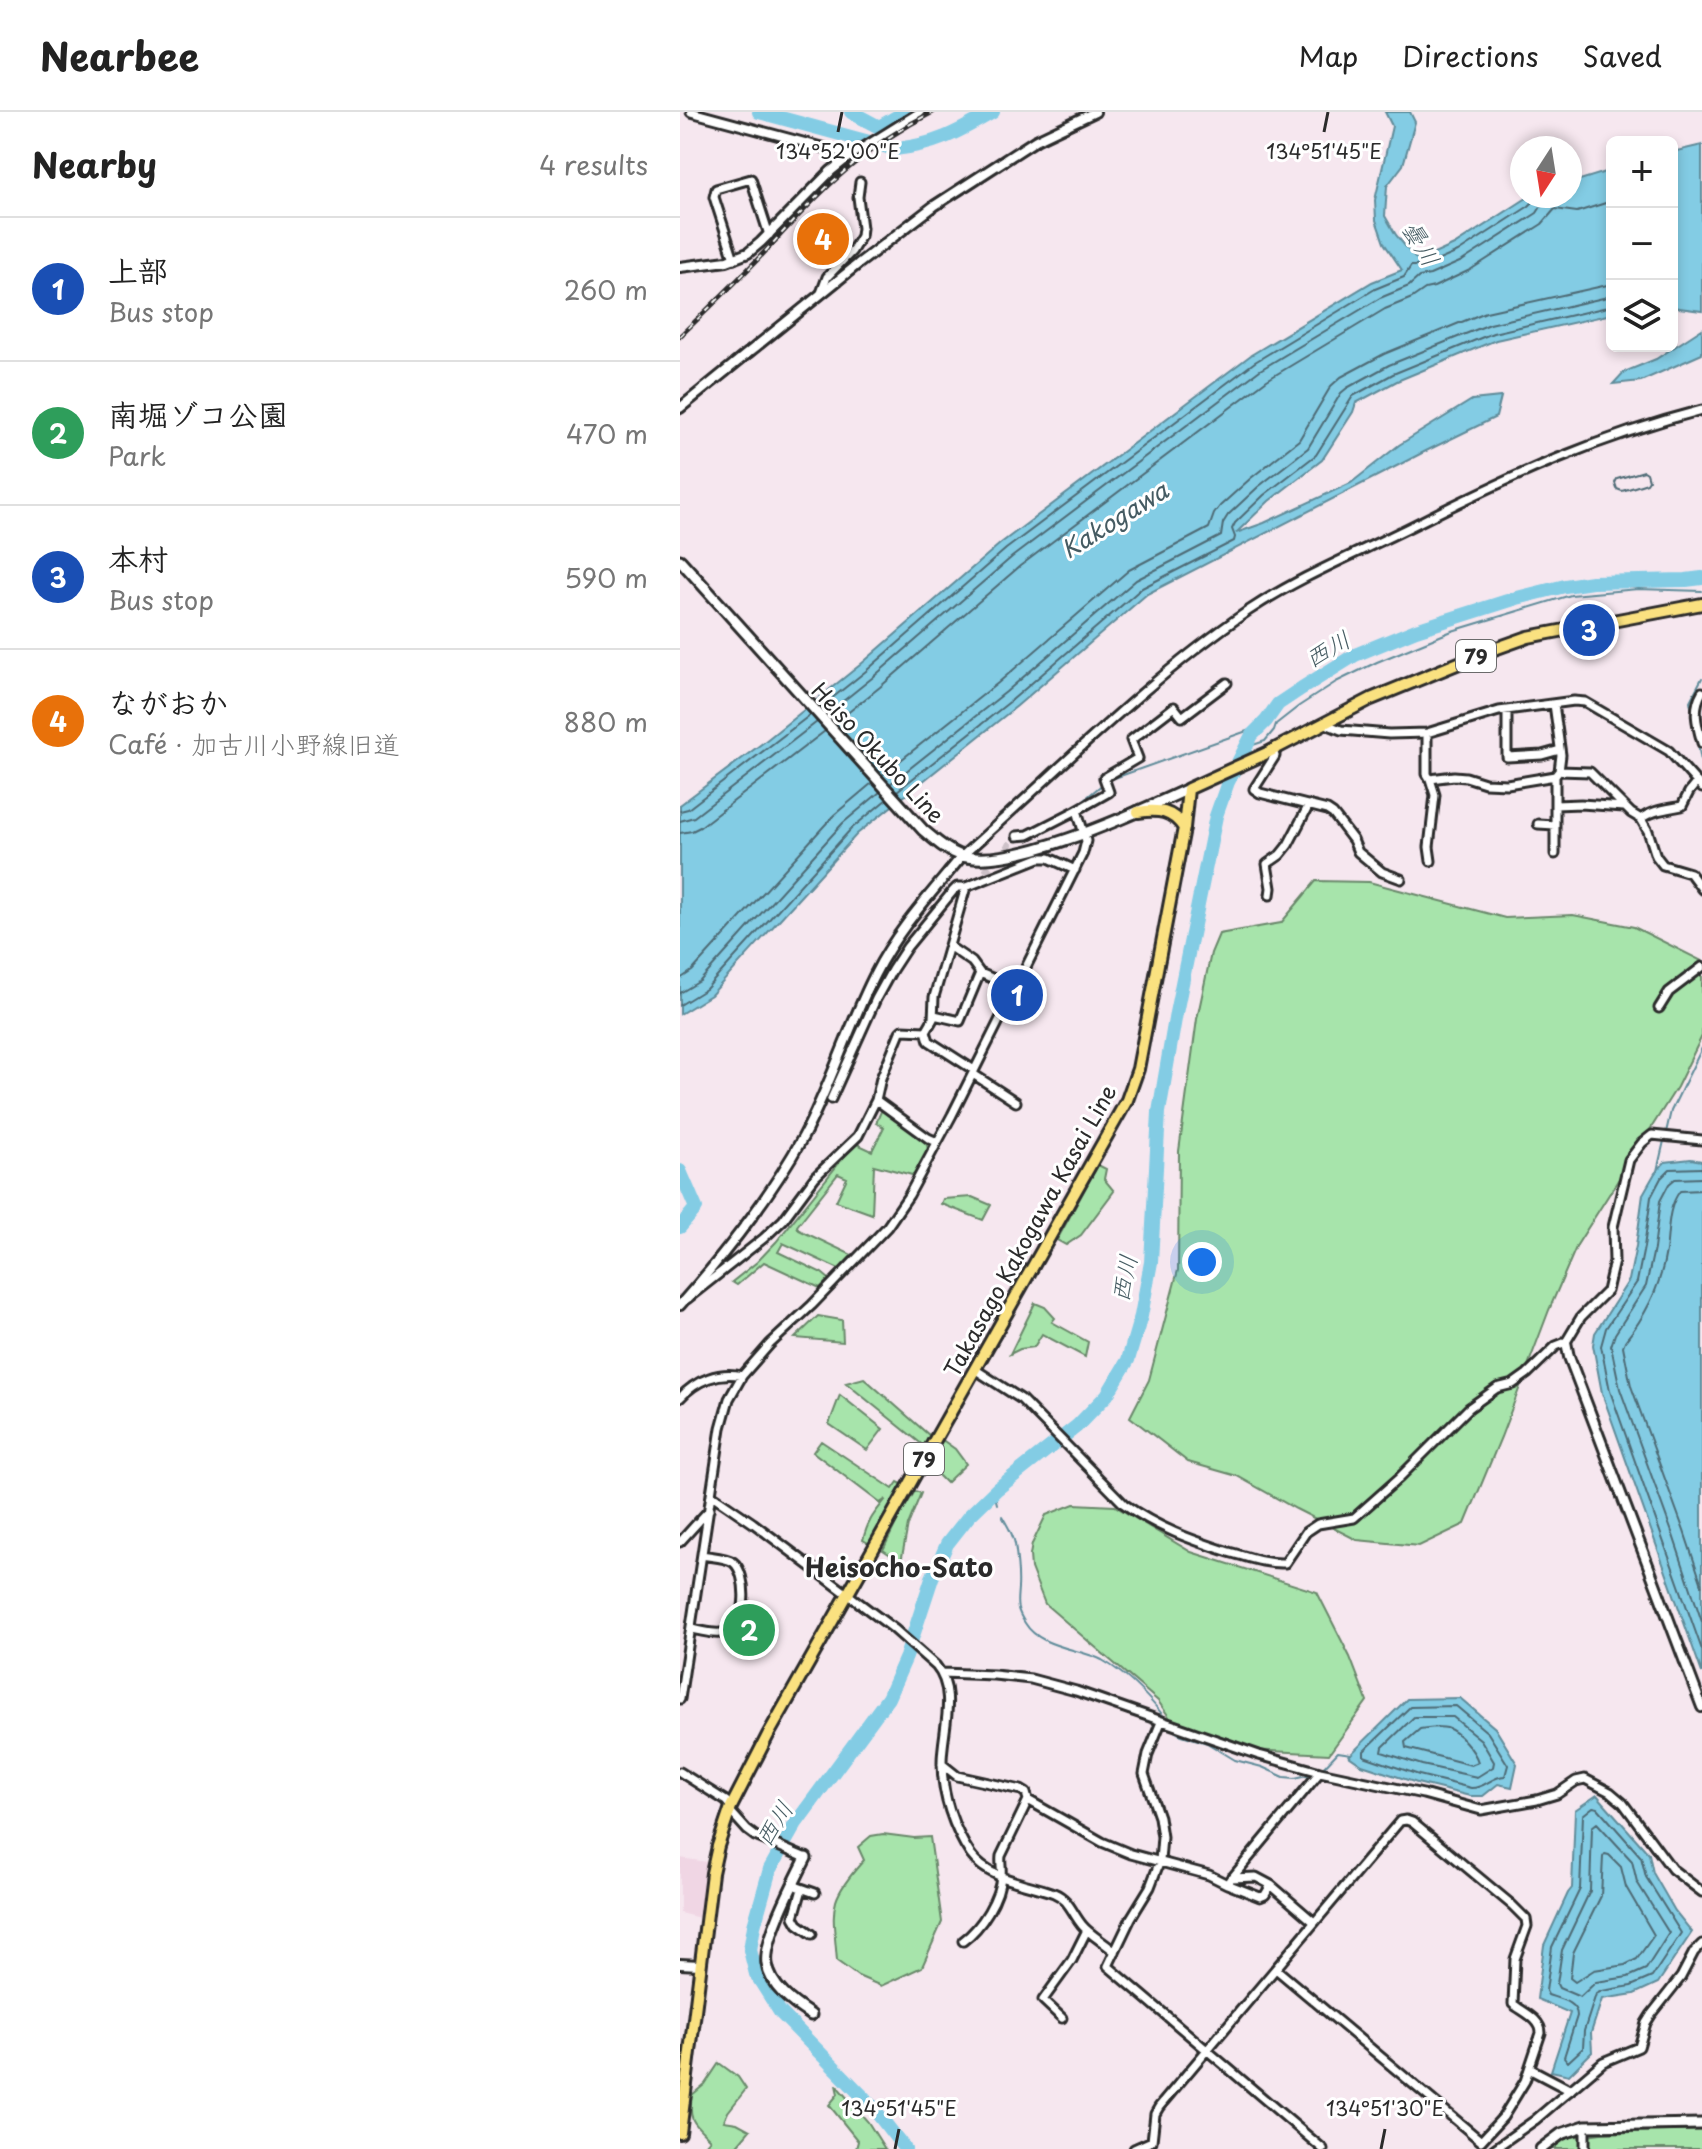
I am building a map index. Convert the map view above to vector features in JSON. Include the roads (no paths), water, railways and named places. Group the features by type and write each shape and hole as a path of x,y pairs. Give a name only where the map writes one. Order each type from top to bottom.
{"main road":[{"name":"Heiso Okubo Line","path":"680,560 923,830 959,855"},
{"name":"79","path":"1188,789 1270,752 1371,699 1486,652 1528,637 1702,604"},
{"path":"959,855 1004,856 1083,834 1188,789"},
{"name":"Takasago Kakogawa Kasai Line","path":"680,2133 712,1873 730,1809 755,1759 1127,1100 1138,1069 1184,828 1188,789"},
{"path":"1138,812 1167,811 1184,828"},
{"path":"803,1857 798,1886 773,1932 766,1963 774,1982 786,1996 811,2015"},
{"path":"1541,2149 1561,2134 1585,2126 1702,2124"}],"street":[{"path":"691,112 853,154"},
{"path":"680,267 734,259 754,249 831,171 920,112"},
{"path":"680,408 934,206 1036,140 1095,112"},
{"path":"734,259 714,197 716,189 751,179 769,235"},
{"path":"820,295 827,277 852,251 861,236 860,182"},
{"path":"681,1304 740,1232 785,1166 817,1108 853,1020 882,960 905,925 959,855 1146,689 1275,594 1365,547 1569,452 1623,432 1702,410"},
{"path":"1017,836 1028,835 1109,792 1104,778 1138,758 1131,740 1174,707 1182,717 1227,683"},
{"path":"1702,692 1696,703 1702,743"},
{"path":"1326,724 1341,730 1427,733 1507,710 1585,702 1669,751 1700,785 1689,792 1682,806 1645,815 1641,819"},
{"path":"1554,704 1560,750 1555,854"},
{"path":"1507,710 1507,757 1542,755 1560,750"},
{"path":"1427,733 1427,769 1435,795 1429,847 1431,861"},
{"path":"1270,752 1275,756 1254,789 1333,814 1353,840 1358,852 1382,872 1401,879"},
{"path":"1430,779 1454,776 1507,784 1557,774 1590,772 1624,807 1641,819 1656,856 1663,865 1690,873 1702,889"},
{"path":"1270,895 1267,864 1288,845 1309,805"},
{"path":"1555,805 1624,807"},
{"path":"680,1699 683,1657 692,1629 721,1428 729,1399 742,1376 770,1344 887,1227 909,1195 1086,847 1077,810"},
{"path":"1538,824 1555,825"},
{"path":"831,1099 876,999 907,947 957,887 970,885 1039,858 1049,858 1075,870"},
{"path":"985,871 970,885 934,997 934,1015 926,1031 929,1041 1016,1102"},
{"path":"950,947 972,962 980,973 1018,984"},
{"path":"1659,1008 1669,992 1702,967"},
{"path":"934,1015 960,1021 980,973"},
{"path":"681,1304 783,1220 815,1177 858,1136 876,1100 881,1078 900,1032 926,1031"},
{"path":"876,1100 937,1142"},
{"path":"976,1370 1021,1399 1124,1504 1159,1527 1259,1561 1285,1563 1306,1532 1318,1524 1354,1518 1469,1408 1497,1388 1513,1384 1556,1346 1566,1342 1581,1317 1607,1291 1614,1261 1613,1227 1629,1160 1652,1135 1702,1140"},
{"path":"1566,1342 1569,1357 1702,1707"},
{"path":"680,1398 713,1377 727,1373 742,1376"},
{"path":"712,1495 894,1629 942,1673 948,1702 942,1764 947,1803 960,1834 977,1862 1002,1876 1057,1894 1066,1901 1083,1927 1115,1952"},
{"path":"680,1542 709,1510"},
{"path":"692,1629 727,1633 734,1629 742,1614 744,1594 737,1567 722,1558 702,1555"},
{"path":"942,1673 1031,1679 1076,1691 1246,1751 1481,1810 1537,1800 1557,1794 1576,1781 1585,1779 1623,1803 1672,1869 1702,1892"},
{"path":"1161,1722 1148,1754 1144,1774 1159,1817 1162,1837 1160,1861 1150,1887 1108,1966 1323,2149"},
{"path":"942,1764 957,1776 1021,1790 1028,1800 1001,1856 1002,1876 990,1910 963,1941"},
{"path":"680,1772 726,1801 747,1830 803,1857"},
{"path":"1229,1881 1320,1772"},
{"path":"1028,1800 1102,1842 1131,1854 1229,1881 1260,1897 1271,1885"},
{"path":"1134,2149 1152,2141 1155,2114 1159,2107 1400,1821 1412,1822 1526,1919 1527,1926 1515,1959 1513,2004 1537,2022 1541,2033 1525,2081 1503,2117 1481,2141 1276,1969"},
{"path":"1229,1881 1256,1877 1271,1885 1314,1922"},
{"path":"812,1934 794,1917 798,1886 815,1893"},
{"path":"1062,2018 1043,2000 1072,1960 1087,1930"},
{"path":"1494,2149 1535,2120 1603,2062 1639,2047 1646,2023 1702,1944"},
{"path":"680,1964 700,1965"},
{"path":"1530,2069 1570,2090"},
{"path":"1585,2126 1585,2149"}],"water":[{"name":"Kakogawa","path":"1385,112 1410,112 1415,122 1403,165 1387,186 1385,216 1415,258 1423,259 1454,245 1511,208 1582,208 1582,179 1606,172 1606,315 1496,340 1397,381 1356,403 1322,460 1269,501 1236,533 1351,483 1399,445 1472,400 1501,397 1496,417 1147,594 1017,706 857,834 711,995 680,1014 680,805 860,665 1001,543 1251,355 1372,282 1402,270 1384,243 1376,220 1375,200 1392,126"},
{"path":"1702,145 1702,311 1678,308 1678,151"},
{"path":"1702,329 1702,354 1641,381 1613,384 1624,372 1667,352 1678,352 1678,345"},
{"path":"1702,1161 1702,1673 1602,1393 1593,1345 1595,1333 1629,1280 1643,1194 1665,1162"},
{"path":"1460,1698 1495,1728 1517,1764 1512,1787 1498,1784 1483,1796 1470,1796 1362,1765 1349,1756 1407,1699"},
{"path":"1597,1795 1649,1854 1653,1873 1675,1911 1692,1932 1658,1983 1634,1994 1602,1999 1591,2033 1592,2052 1569,2075 1551,2071 1570,2013 1537,1999 1544,1945 1572,1888 1575,1810"}],"waterway":[{"name":"曇川","path":"759,112 895,149 946,136 993,112"},
{"path":"851,112 879,127 905,112"},
{"name":"西川","path":"905,2149 871,2105 780,2012 756,1974 750,1950 754,1926 770,1869 796,1823 888,1698 947,1544 969,1516 997,1489 1077,1426 1107,1395 1128,1360 1141,1316 1151,1262 1159,1112 1176,1013 1216,816 1228,782 1252,735 1278,704 1355,655 1416,630 1565,586 1592,582 1702,578"},
{"path":"1247,747 1265,741 1276,724 1336,682 1452,631 1571,595 1638,589 1702,591"},
{"path":"1702,678 1690,701 1702,766"},
{"path":"1109,780 1261,726"},
{"path":"1080,803 1104,783"},
{"path":"1657,1171 1671,1111 1702,1048"},
{"path":"680,1171 696,1208 680,1227"},
{"path":"994,1492 997,1504"},
{"path":"1002,1516 1015,1544 1017,1602 1025,1623 1040,1638 1102,1660 1120,1672 1166,1719"},
{"path":"1172,1727 1179,1734 1207,1743 1235,1760 1284,1777 1312,1774"},
{"path":"1322,1769 1338,1752 1351,1754"}],"tunnel":[{"path":"985,871 1017,836"}],"railway":[{"path":"680,336 846,170 886,139 933,112"}],"place":[{"name":"ながおか","path":"823,239"},
{"name":"本村","path":"1589,630"},
{"name":"上部","path":"1017,995"},
{"name":"南堀ゾコ公園","path":"749,1630"}],"district":[{"name":"Heisocho-Sato","path":"899,1566"}]}
